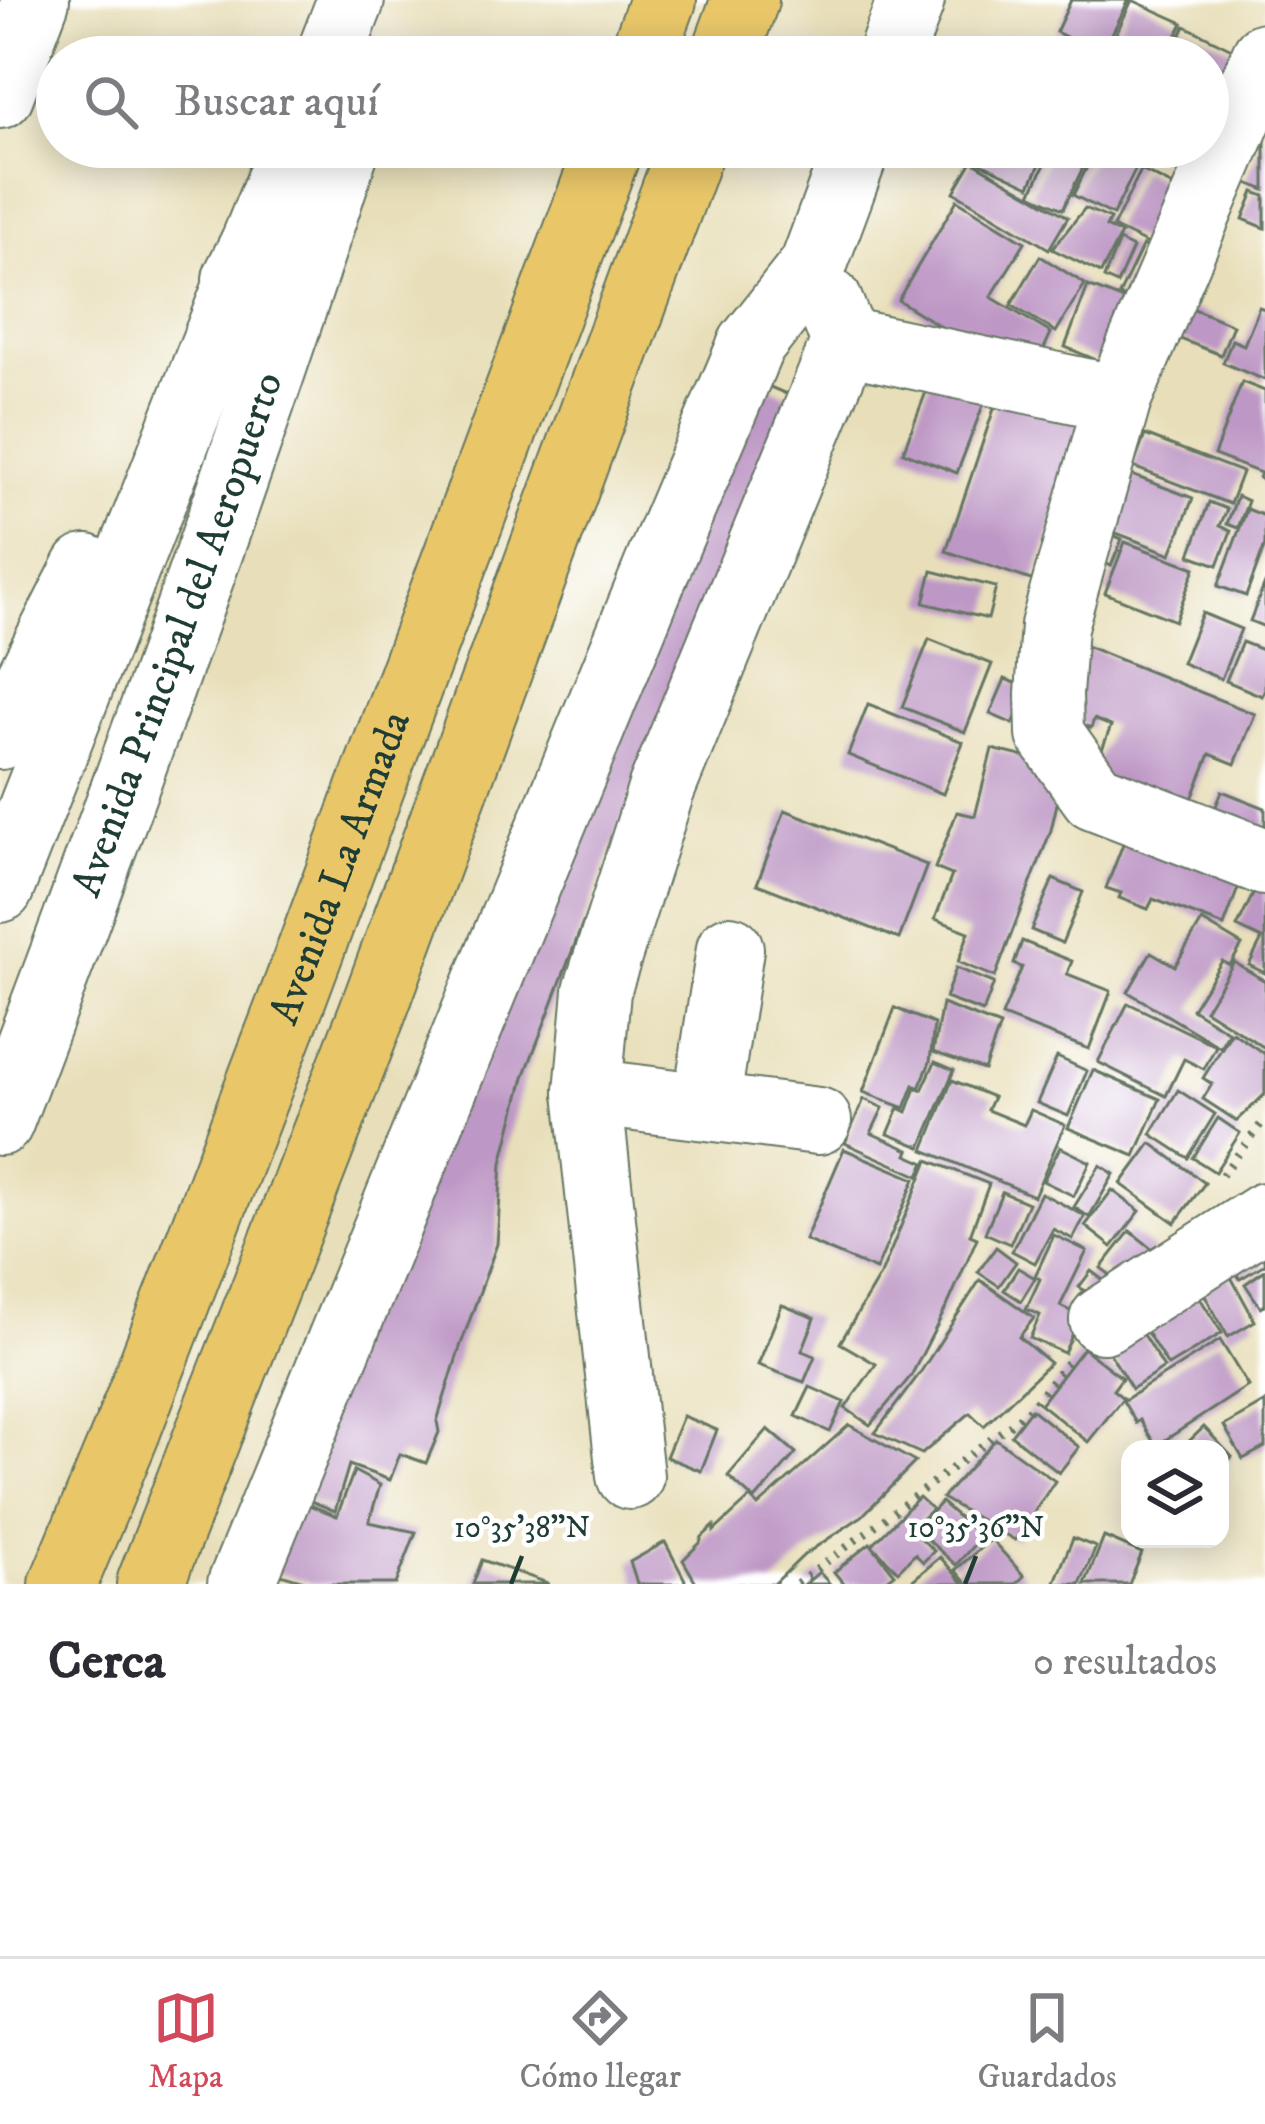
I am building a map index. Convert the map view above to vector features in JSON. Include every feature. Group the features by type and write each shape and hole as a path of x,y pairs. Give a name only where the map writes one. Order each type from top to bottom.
{"main road":[{"path":"650,36 663,0"},
{"path":"732,36 745,0"},
{"name":"Avenida La Armada","path":"63,1584 293,997 601,168"},
{"name":"Avenida La Armada","path":"150,1584 372,1014 683,168"}],"street":[{"path":"0,95 36,0"},
{"path":"336,36 351,0"},
{"path":"382,36 394,0"},
{"path":"898,36 911,0"},
{"path":"1229,140 1265,56"},
{"path":"0,889 284,168"},
{"name":"Avenida Principal del Aeropuerto","path":"0,1122 273,372 339,168"},
{"path":"241,1584 751,345 813,266 849,168"},
{"path":"1217,168 1118,399 1054,626 1050,734 1094,796 1265,862"},
{"path":"0,736 254,243"},
{"path":"630,1476 587,1092 597,991 661,790 845,341 813,266"},
{"path":"845,341 1118,399"},
{"path":"706,1106 730,949"},
{"path":"587,1092 818,1121"},
{"path":"1102,1320 1240,1200"}],"path":[{"path":"1240,1200 1265,1119"},
{"path":"797,1584 1026,1413 1102,1320"}],"building":[{"path":"1071,0 1129,0 1111,36 1056,32"},
{"path":"1132,0 1183,23 1176,36 1115,36"},
{"path":"1185,26 1205,36 1180,36"},
{"path":"1229,48 1248,57 1229,86"},
{"path":"1265,134 1265,190 1245,182"},
{"path":"968,168 984,168 1068,217 1049,249 954,192"},
{"path":"992,168 1038,168 1030,186"},
{"path":"1043,168 1083,168 1063,209 1031,194"},
{"path":"1086,168 1136,168 1113,215 1073,195"},
{"path":"1141,170 1191,195 1163,251 1113,227"},
{"path":"1254,192 1265,196 1265,228 1243,219"},
{"path":"957,200 1025,242 991,297 1051,333 1040,357 964,341 898,300"},
{"path":"1085,208 1110,219 1106,227 1121,234 1101,273 1052,249"},
{"path":"1119,241 1133,248 1117,284 1104,278"},
{"path":"1143,245 1161,254 1137,304 1119,295"},
{"path":"1040,256 1085,284 1056,332 1011,305"},
{"path":"1088,286 1132,303 1108,365 1065,347"},
{"path":"1187,306 1233,325 1221,355 1175,337"},
{"path":"1259,307 1265,309 1265,380 1223,363 1232,340 1244,345"},
{"path":"749,378 796,398 663,714 524,1077 502,1163 497,1244 437,1421 439,1432 426,1463 400,1454 390,1480 349,1465 335,1511 286,1491"},
{"path":"931,379 985,400 957,473 903,452"},
{"path":"1242,382 1265,391 1265,481 1259,478 1261,473 1214,455"},
{"path":"1000,391 1089,420 1034,581 946,551"},
{"path":"1145,435 1242,472 1230,504 1133,467"},
{"path":"1129,474 1193,498 1171,554 1108,530"},
{"path":"1237,496 1248,501 1238,528 1227,524"},
{"path":"1209,502 1227,509 1220,526 1231,531 1218,565 1190,555"},
{"path":"1247,509 1265,516 1265,545 1246,596 1218,586"},
{"path":"1108,533 1122,539 1111,566 1097,560"},
{"path":"1125,542 1195,568 1175,621 1105,593"},
{"path":"932,571 996,587 988,619 924,603"},
{"path":"1265,583 1265,627 1250,621"},
{"path":"1202,613 1241,629 1221,679 1182,663"},
{"path":"929,639 992,664 965,732 902,707"},
{"path":"1242,642 1265,651 1262,696 1226,681"},
{"path":"1081,644 1255,714 1235,764 1210,754 1185,816 1091,778 1111,726 1094,719 1091,728 1054,712"},
{"path":"1005,679 1028,688 1013,724 990,714"},
{"path":"868,704 963,742 943,794 848,755"},
{"path":"992,749 1045,762 1061,786 1051,830 995,977 958,962 969,932 935,919 952,875 935,868 957,812 975,816"},
{"path":"1222,791 1265,808 1265,852 1207,829"},
{"path":"785,810 927,865 899,939 757,884"},
{"path":"1133,818 1248,861 1224,926 1153,899 1148,909 1106,888"},
{"path":"1265,870 1265,973 1249,965 1262,939 1237,927"},
{"path":"1053,879 1083,892 1062,943 1031,930"},
{"path":"1202,921 1242,945 1230,965 1222,961 1192,1009 1229,1032 1220,1047 1128,992 1151,952 1175,966"},
{"path":"1022,941 1072,961 1067,974 1111,991 1089,1049 1002,1016 1022,967 1014,964"},
{"path":"1234,962 1265,981 1265,1048 1205,1010"},
{"path":"956,968 994,983 983,1012 945,998"},
{"path":"1128,1003 1216,1046 1204,1069 1184,1059 1166,1096 1098,1062"},
{"path":"942,1004 1000,1026 984,1070 933,1052"},
{"path":"895,1008 934,1024 930,1062 905,1108 863,1092"},
{"path":"1232,1032 1265,1054 1265,1094 1237,1121 1203,1099 1212,1084 1203,1078"},
{"path":"1057,1057 1087,1071 1068,1116 1037,1103"},
{"path":"935,1062 954,1070 921,1147 888,1134 899,1108 907,1112 916,1088 922,1090"},
{"path":"1093,1070 1160,1099 1135,1156 1068,1128"},
{"path":"952,1080 993,1097 987,1110 1024,1125 1031,1110 1065,1125 1034,1196 924,1150"},
{"path":"1178,1090 1215,1114 1188,1158 1151,1134"},
{"path":"864,1099 883,1108 871,1133 925,1163 919,1176 845,1143"},
{"path":"1218,1118 1240,1133 1215,1172 1193,1158"},
{"path":"1151,1143 1205,1183 1175,1223 1121,1184"},
{"path":"1060,1147 1090,1162 1074,1196 1043,1181"},
{"path":"844,1149 915,1179 876,1270 805,1240"},
{"path":"928,1160 989,1184 970,1235 977,1238 949,1302 911,1376 870,1425 845,1408 876,1364 840,1343 882,1272"},
{"path":"1100,1165 1114,1174 1089,1217 1074,1207"},
{"path":"1112,1190 1140,1211 1112,1247 1085,1226"},
{"path":"1002,1192 1028,1203 1010,1244 985,1233"},
{"path":"1041,1193 1085,1216 1073,1239 1053,1229 1035,1263 1012,1251"},
{"path":"1130,1231 1154,1250 1125,1286 1101,1268"},
{"path":"1054,1235 1087,1251 1060,1306 1081,1316 1064,1353 1030,1338 1040,1315 1026,1309"},
{"path":"996,1247 1016,1262 999,1286 978,1272"},
{"path":"1265,1253 1265,1264 1240,1279 1225,1255"},
{"path":"1220,1257 1255,1321 1228,1337 1192,1272"},
{"path":"1018,1268 1035,1278 1021,1301 1004,1290"},
{"path":"1265,1270 1265,1305 1261,1308 1245,1284"},
{"path":"1091,1271 1115,1289 1093,1320 1073,1306"},
{"path":"1186,1276 1222,1333 1168,1366 1133,1310"},
{"path":"980,1280 1034,1318 1019,1337 1050,1363 984,1426 970,1413 922,1454 875,1433 920,1373"},
{"path":"782,1305 815,1318 802,1351 815,1356 804,1382 758,1365"},
{"path":"1128,1311 1164,1368 1132,1389 1096,1331"},
{"path":"1220,1340 1248,1386 1165,1440 1152,1440 1123,1401"},
{"path":"1083,1348 1122,1378 1113,1390 1123,1398 1088,1442 1040,1404"},
{"path":"810,1387 844,1402 830,1432 796,1416"},
{"path":"1265,1402 1265,1447 1243,1459 1224,1426"},
{"path":"1031,1409 1079,1447 1059,1473 1011,1435"},
{"path":"683,1416 717,1430 701,1471 666,1457"},
{"path":"849,1425 915,1462 862,1516 804,1555 774,1584 697,1584 683,1560 702,1537 750,1498 758,1506"},
{"path":"1204,1427 1216,1440 1190,1440"},
{"path":"768,1429 796,1453 755,1500 728,1476"},
{"path":"996,1439 1055,1481 1015,1540 942,1498"},
{"path":"354,1471 380,1485 369,1522 416,1532 396,1584 314,1584 274,1572 297,1500 337,1516"},
{"path":"919,1497 932,1509 911,1529 934,1551 923,1562 915,1554 898,1571 872,1545"},
{"path":"941,1502 981,1537 956,1565 916,1529"},
{"path":"1104,1537 1142,1553 1129,1584 1085,1584"},
{"path":"1073,1538 1096,1547 1080,1584 1054,1584"},
{"path":"991,1539 1024,1576 1016,1584 967,1584 955,1570"},
{"path":"665,1542 683,1584 637,1584 630,1562"},
{"path":"870,1543 895,1574 882,1584 844,1584 834,1572"},
{"path":"940,1557 964,1584 908,1584"},
{"path":"482,1560 548,1583 548,1584 473,1584"},
{"path":"819,1572 830,1584 805,1584"}]}
